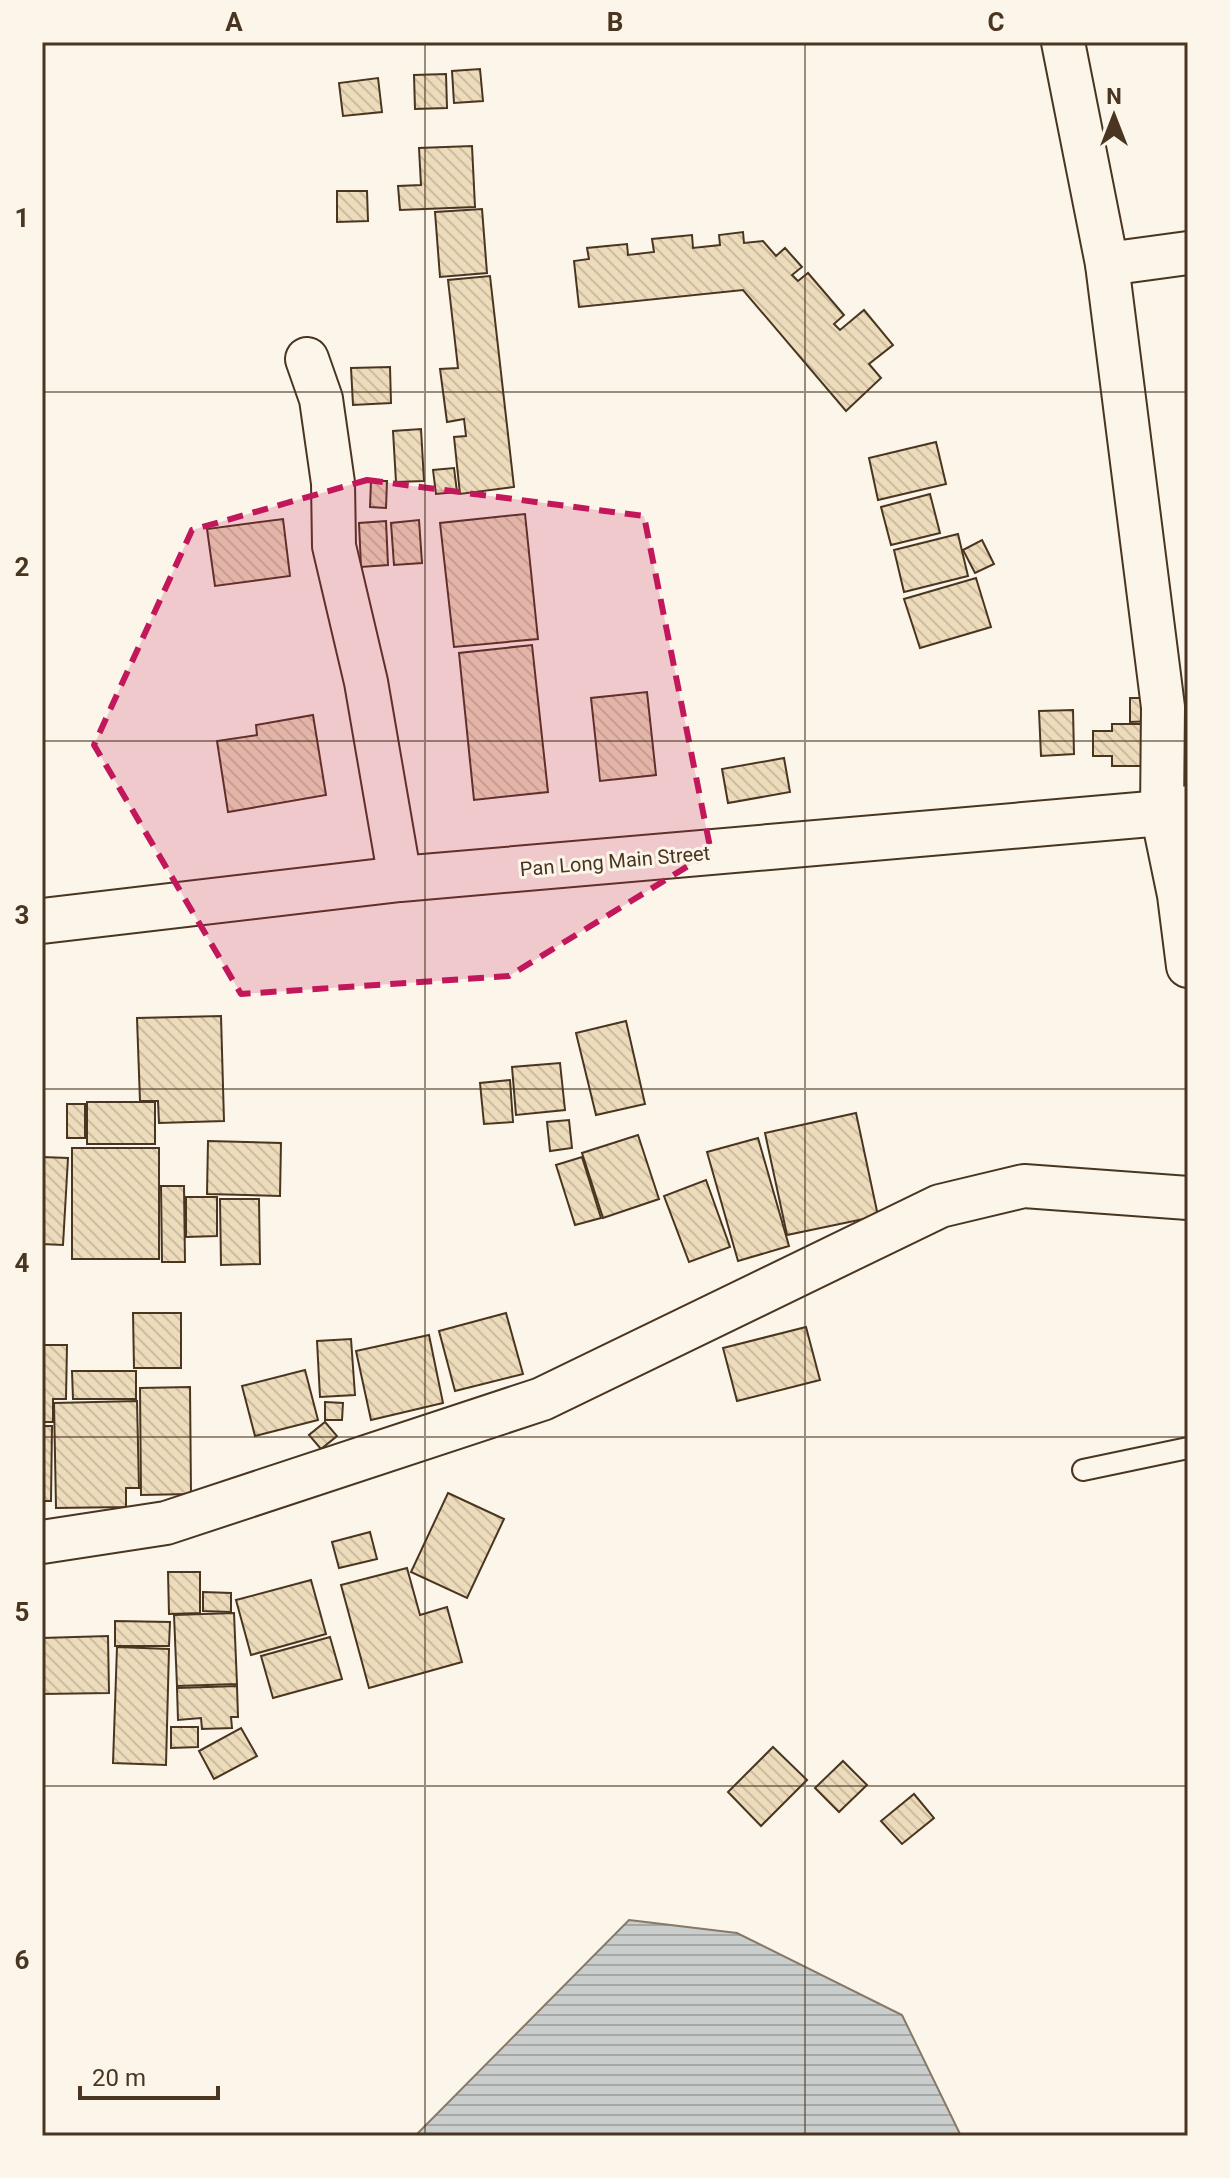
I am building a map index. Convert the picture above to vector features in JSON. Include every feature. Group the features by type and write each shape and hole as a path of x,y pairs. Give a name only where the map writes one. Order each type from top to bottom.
{"street":[{"path":"1063,42 1107,264 1163,707 1188,966"},
{"path":"1107,264 1188,253"},
{"path":"307,359 321,399 333,483 334,546 366,682 400,879"},
{"name":"Pan Long Main Street","path":"42,921 400,879 1175,811"},
{"path":"42,1542 166,1523 542,1399 940,1206 1024,1186 1188,1198 1188,1178"}],"lane":[{"path":"1083,1470 1188,1448"}],"highlighted area":[{"path":"367,480 644,516 711,852 509,976 241,994 94,745 192,530"}],"shaded area":[{"path":"629,1920 737,1933 902,2015 961,2136 415,2136"}],"building":[{"path":"480,69 483,101 454,103 452,71"},
{"path":"446,74 447,108 415,109 414,75"},
{"path":"378,78 382,112 343,116 339,83"},
{"path":"472,146 475,207 400,210 398,186 421,185 419,148"},
{"path":"337,191 367,191 368,221 337,222"},
{"path":"482,209 487,273 440,277 435,212"},
{"path":"743,232 744,243 763,241 776,256 785,248 802,267 792,275 798,281 808,273 844,315 834,324 840,330 864,310 893,345 869,364 881,378 846,411 743,290 579,307 574,261 589,259 587,248 627,244 628,255 654,252 652,239 692,235 693,248 720,245 719,235"},
{"path":"490,276 514,487 460,494 454,437 466,436 464,419 447,422 440,369 458,368 448,280"},
{"path":"390,367 391,403 353,405 351,368"},
{"path":"421,429 424,481 396,482 393,431"},
{"path":"936,442 946,484 878,500 869,458"},
{"path":"454,468 457,492 436,494 433,470"},
{"path":"371,481 387,481 386,508 370,507"},
{"path":"930,494 940,533 891,545 881,507"},
{"path":"525,514 538,639 454,647 440,523"},
{"path":"283,519 290,576 215,586 207,529"},
{"path":"419,520 422,563 394,565 391,523"},
{"path":"386,521 388,565 361,567 359,523"},
{"path":"958,534 968,576 904,592 894,550"},
{"path":"982,540 994,564 975,573 963,550"},
{"path":"976,578 991,627 920,648 904,599"},
{"path":"532,645 548,792 474,800 459,653"},
{"path":"647,692 656,775 600,781 591,698"},
{"path":"1130,698 1154,698 1154,721 1130,722"},
{"path":"1073,710 1074,754 1041,756 1039,711"},
{"path":"1188,712 1188,767 1174,769 1169,714"},
{"path":"313,715 326,795 228,812 217,741 257,735 256,725"},
{"path":"1112,724 1159,724 1152,766 1112,766 1112,756 1093,756 1093,731 1112,731"},
{"path":"784,758 790,792 728,803 722,769"},
{"path":"221,1016 224,1121 159,1123 158,1101 140,1101 137,1018"},
{"path":"626,1021 645,1104 596,1115 576,1033"},
{"path":"560,1063 565,1110 516,1115 512,1067"},
{"path":"510,1080 513,1122 484,1124 480,1083"},
{"path":"87,1102 155,1102 155,1144 87,1144"},
{"path":"67,1104 85,1104 85,1138 67,1138"},
{"path":"856,1113 878,1216 787,1235 765,1133"},
{"path":"569,1120 572,1148 550,1151 547,1122"},
{"path":"638,1135 659,1199 603,1218 582,1153"},
{"path":"758,1138 789,1246 738,1261 707,1152"},
{"path":"208,1141 281,1143 280,1196 207,1194"},
{"path":"72,1148 159,1148 159,1259 72,1259"},
{"path":"42,1157 68,1158 63,1245 42,1244"},
{"path":"582,1157 601,1218 575,1225 556,1165"},
{"path":"706,1180 730,1247 689,1262 664,1196"},
{"path":"161,1186 184,1186 185,1262 162,1262"},
{"path":"186,1197 217,1197 217,1236 186,1237"},
{"path":"220,1199 259,1199 260,1264 221,1265"},
{"path":"133,1313 181,1313 181,1368 134,1368"},
{"path":"506,1313 523,1374 455,1391 439,1331"},
{"path":"806,1327 820,1380 737,1401 723,1348"},
{"path":"429,1335 443,1403 371,1420 356,1351"},
{"path":"351,1339 355,1395 320,1397 317,1341"},
{"path":"42,1345 67,1345 66,1399 53,1399 53,1422 42,1422"},
{"path":"305,1370 318,1420 255,1436 242,1386"},
{"path":"72,1371 136,1371 136,1399 73,1399"},
{"path":"190,1387 191,1494 141,1495 140,1388"},
{"path":"137,1401 139,1488 126,1488 126,1507 56,1508 54,1403"},
{"path":"325,1402 343,1403 342,1420 325,1420"},
{"path":"325,1422 337,1436 321,1449 309,1435"},
{"path":"42,1426 52,1426 51,1501 42,1501"},
{"path":"448,1493 504,1519 467,1598 411,1572"},
{"path":"370,1532 377,1559 339,1568 332,1542"},
{"path":"407,1568 420,1615 447,1607 462,1662 369,1688 341,1585"},
{"path":"168,1572 200,1572 200,1613 169,1614"},
{"path":"311,1580 326,1634 251,1655 236,1600"},
{"path":"203,1592 231,1593 231,1612 203,1611"},
{"path":"234,1613 237,1684 177,1686 174,1615"},
{"path":"115,1621 170,1622 169,1646 115,1646"},
{"path":"108,1636 109,1693 42,1694 42,1638"},
{"path":"330,1637 342,1679 273,1698 261,1656"},
{"path":"117,1647 169,1649 166,1765 113,1763"},
{"path":"237,1686 238,1717 231,1717 232,1728 202,1729 201,1718 178,1720 177,1688"},
{"path":"171,1727 198,1727 198,1747 171,1748"},
{"path":"241,1728 257,1756 214,1779 199,1751"},
{"path":"773,1747 807,1780 761,1826 728,1792"},
{"path":"843,1761 867,1785 839,1812 815,1788"},
{"path":"914,1794 934,1818 902,1844 881,1821"}]}
